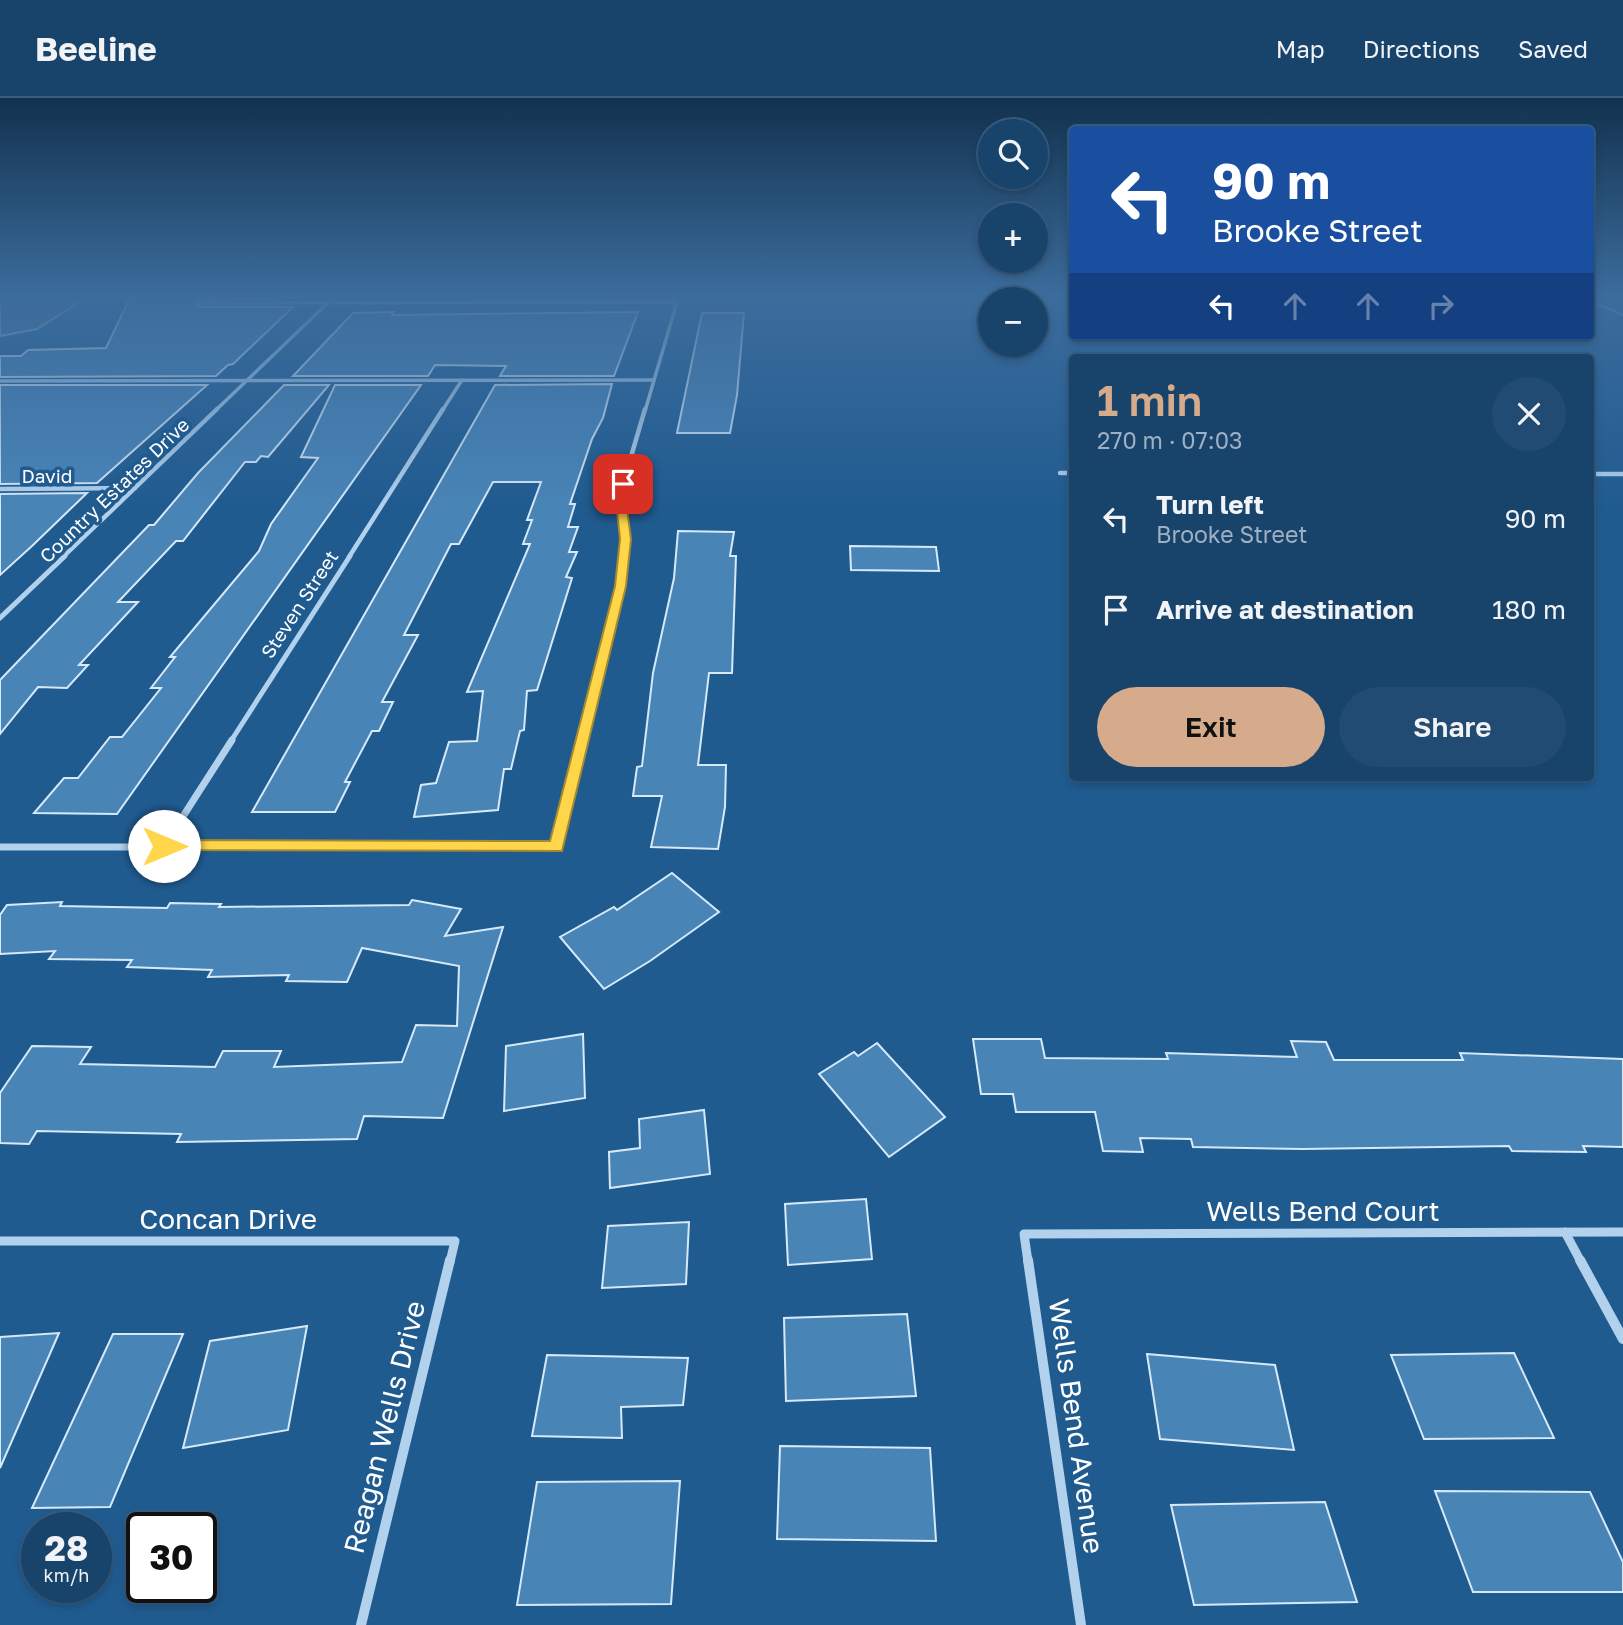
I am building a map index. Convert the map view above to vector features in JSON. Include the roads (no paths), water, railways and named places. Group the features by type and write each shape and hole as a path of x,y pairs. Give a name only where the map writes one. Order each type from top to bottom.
{"street":[{"name":"Country Estates Drive","path":"0,618 264,364"},
{"path":"0,847 556,847 621,586 625,549 621,502 623,484 658,364"},
{"name":"Steven Street","path":"164,846 461,380"},
{"path":"0,381 653,380"},
{"path":"1060,473 1069,473"},
{"path":"1594,474 1623,474"},
{"name":"David","path":"0,489 135,488"},
{"path":"1565,1232 1623,1339"},
{"name":"Wells Bend Court","path":"1024,1234 1623,1232"},
{"name":"Wells Bend Avenue","path":"1024,1234 1081,1625"},
{"name":"Concan Drive","path":"0,1241 455,1241"},
{"name":"Reagan Wells Drive","path":"361,1625 455,1241"}]}
